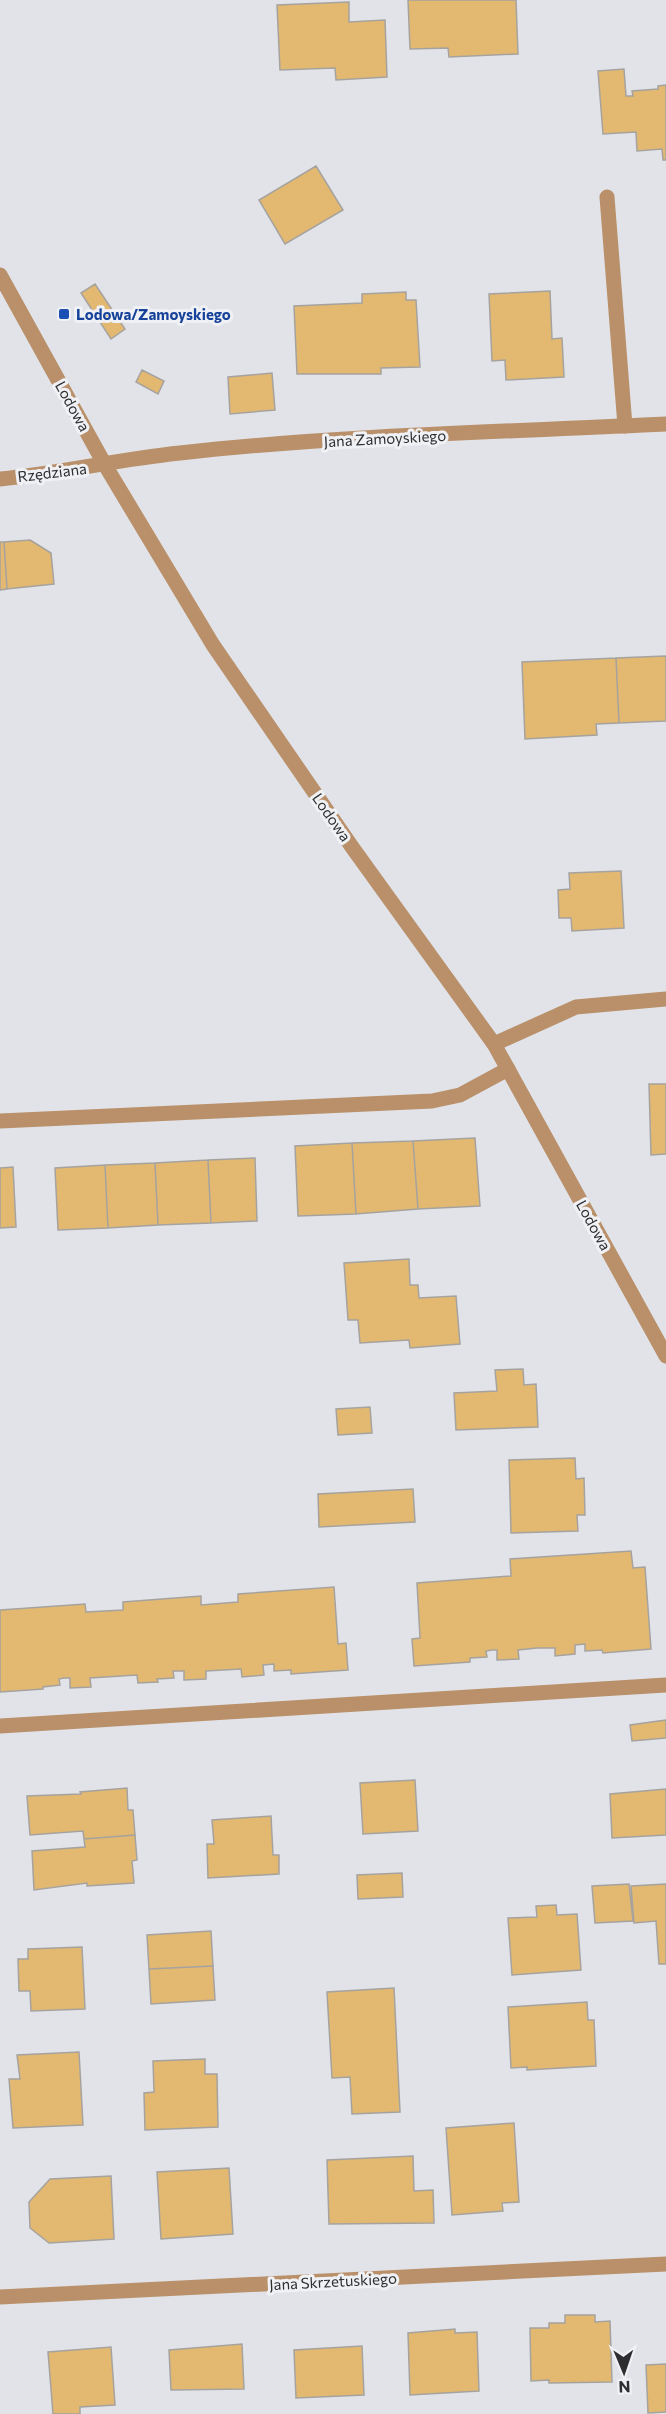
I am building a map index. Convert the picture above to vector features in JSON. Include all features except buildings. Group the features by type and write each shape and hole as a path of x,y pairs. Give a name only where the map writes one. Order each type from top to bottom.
{"street":[{"path":"607,196 625,426"},
{"name":"Lodowa","path":"0,275 105,465 213,645 352,846 494,1044 666,1356"},
{"name":"Jana Zamoyskiego","path":"105,465 177,453 297,442 666,424"},
{"name":"Rzędziana","path":"0,479 105,465"},
{"path":"494,1044 576,1007 666,999"},
{"path":"0,1120 432,1101 460,1095 508,1069"},
{"path":"0,1726 666,1685"},
{"name":"Jana Skrzetuskiego","path":"0,2297 666,2264"}],"place":[{"name":"Lodowa/Zamoyskiego","path":"64,314"}]}
